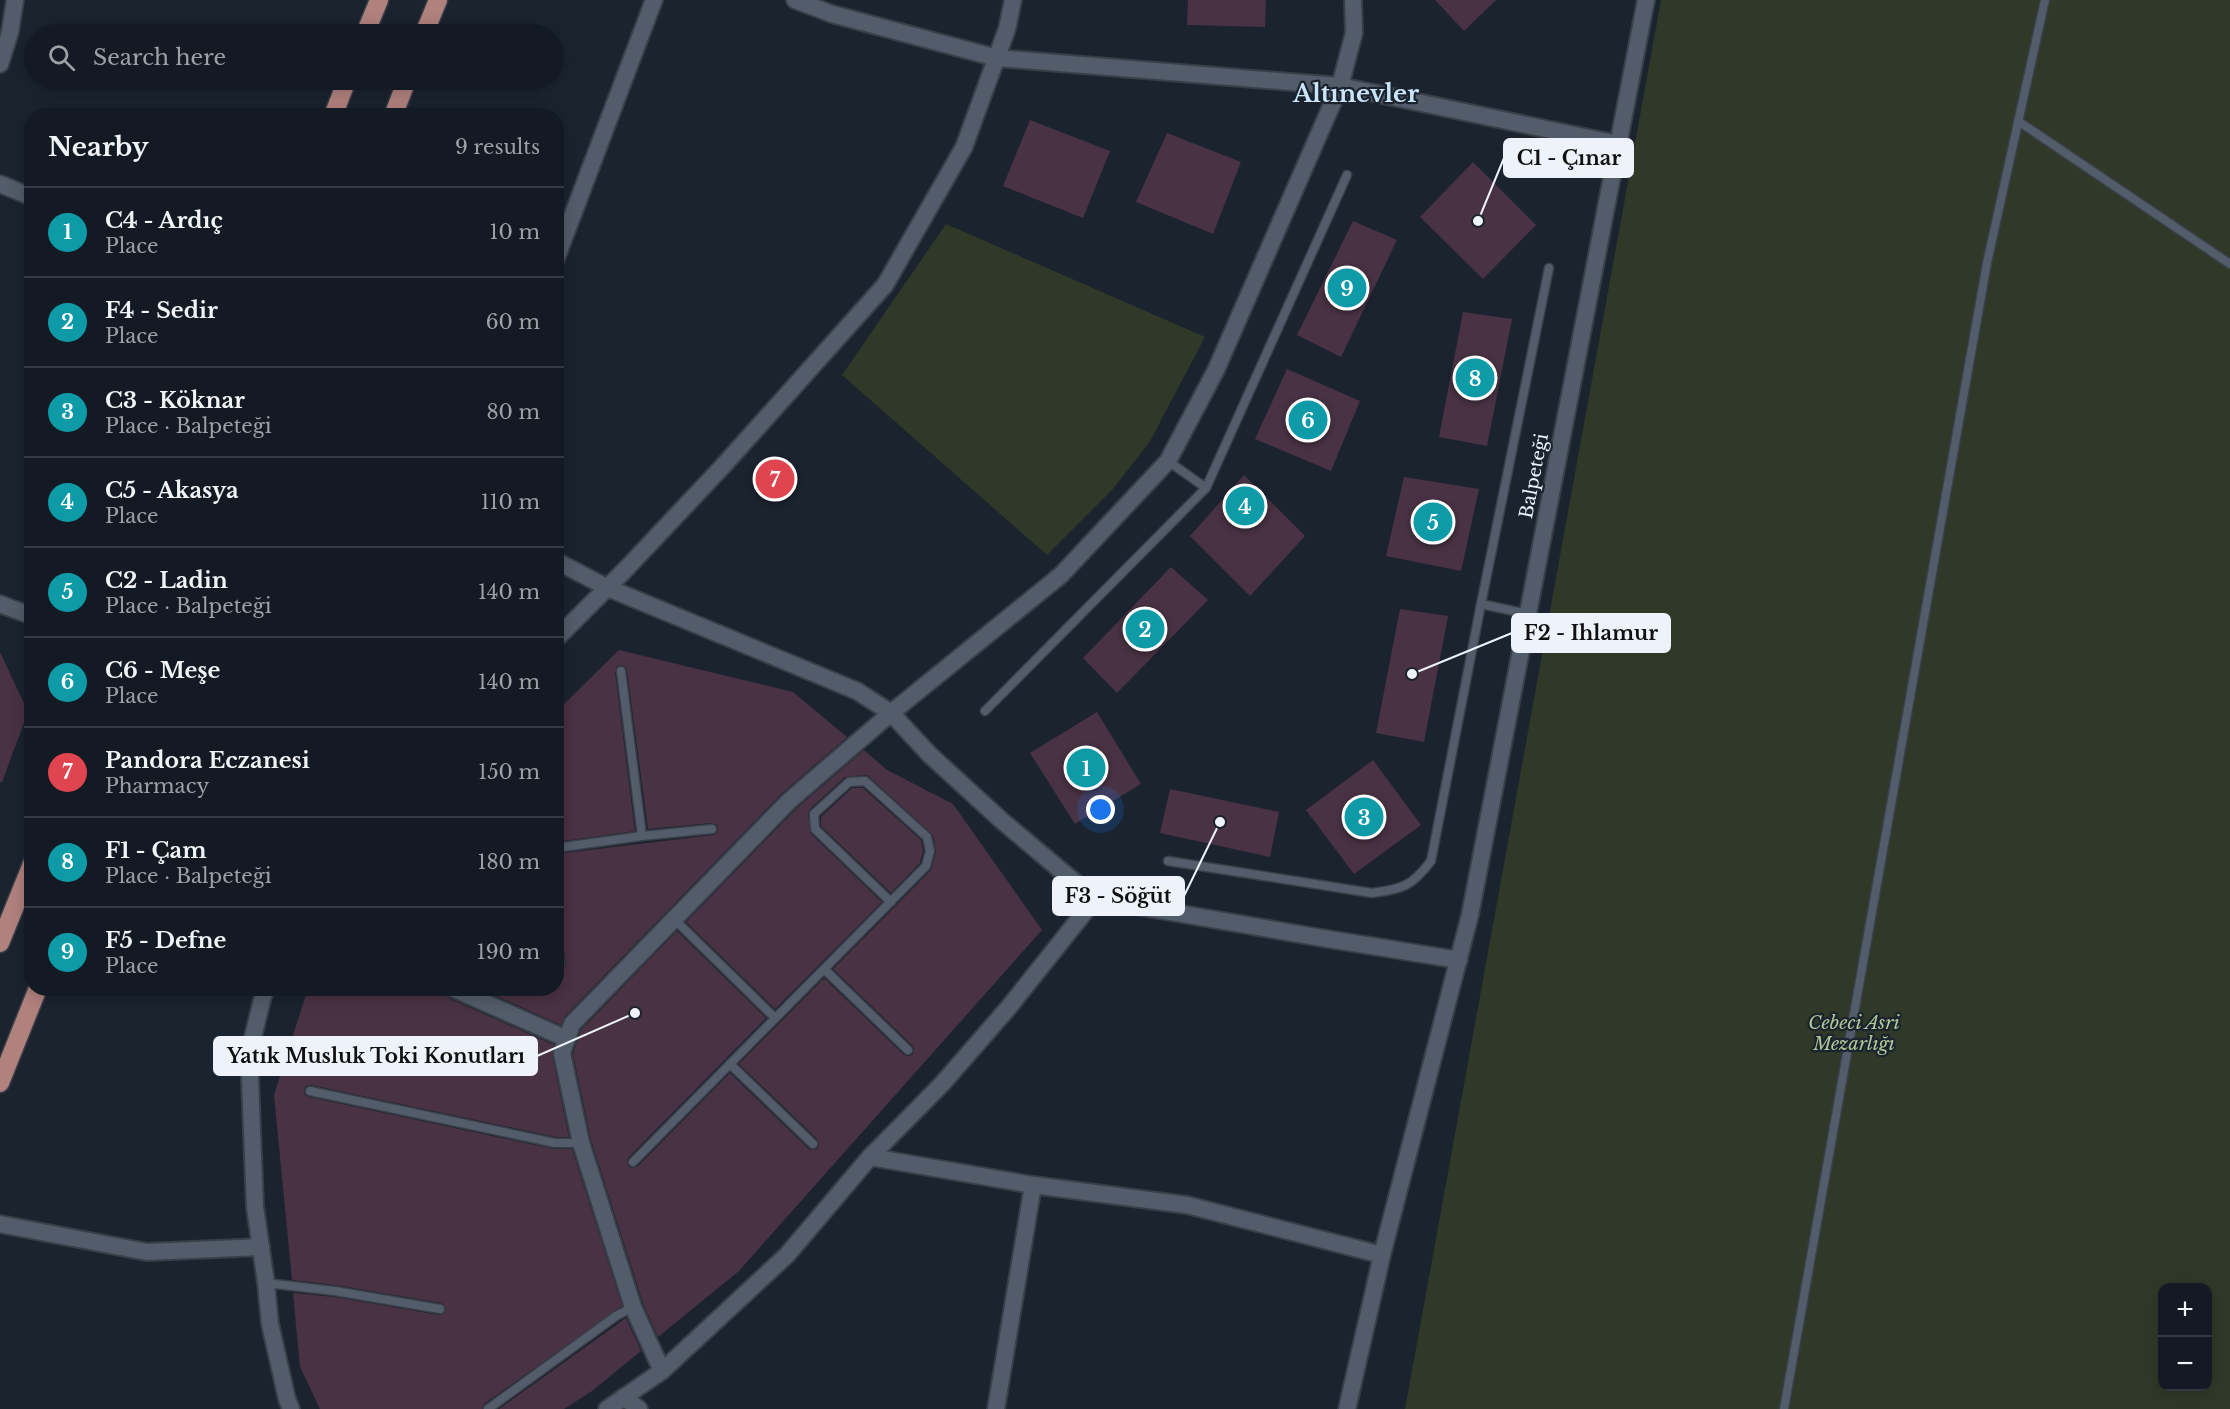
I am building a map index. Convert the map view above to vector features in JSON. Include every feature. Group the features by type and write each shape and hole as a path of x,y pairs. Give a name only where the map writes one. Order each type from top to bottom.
{"main road":[{"path":"369,24 379,0"},
{"path":"428,24 438,0"},
{"path":"336,108 343,90"},
{"path":"396,108 403,90"},
{"path":"0,943 24,884"},
{"path":"0,1083 35,996"}],"street":[{"path":"0,64 10,32 15,0"},
{"path":"564,238 654,0"},
{"path":"795,0 833,7 997,58 1340,86 1618,144"},
{"path":"564,631 723,466 885,285 964,147 1007,29 1013,0"},
{"path":"662,1371 633,1307 580,1143 562,1053 572,1024 789,801 891,712 1061,575 1168,462 1216,370 1340,86 1354,33 1353,0"},
{"name":"Balpeteği","path":"1347,1409 1382,1255 1470,915 1646,0"},
{"path":"0,184 24,194"},
{"path":"564,565 608,588 857,691 891,712 929,754 1095,899 1459,960"},
{"path":"0,604 24,613"},
{"path":"607,1409 662,1371 787,1255 870,1157 942,1084 1009,1007 1095,899"},
{"path":"263,996 249,1053 255,1207 270,1324 291,1409"},
{"path":"470,996 567,1039"},
{"path":"870,1157 1033,1185 1187,1205 1382,1255"},
{"path":"996,1409 1033,1185"},
{"path":"0,1224 147,1252 261,1247"},
{"path":"624,1397 639,1409"}],"lane":[{"path":"1784,1409 1987,263 2045,0"},
{"path":"2018,121 2230,264"},
{"path":"985,711 1206,488 1347,175"},
{"path":"1168,861 1372,893 1396,890 1418,879 1431,861 1549,267"},
{"path":"1168,462 1206,488"},
{"path":"1481,604 1528,614"},
{"path":"621,671 642,836"},
{"path":"633,1162 891,902 926,866 930,851 927,837 865,781 849,782 814,814 815,830 891,902"},
{"path":"564,847 712,829"},
{"path":"673,918 775,1018"},
{"path":"824,969 908,1050"},
{"path":"730,1064 813,1144"},
{"path":"310,1091 555,1143 580,1143"},
{"path":"266,1282 440,1309"},
{"path":"488,1409 633,1307"}],"green space":[{"name":"Cebeci Asri Mezarlığı","path":"1661,0 2230,0 2230,1409 1405,1409"},
{"path":"946,224 1205,337 1149,443 1112,490 1047,555 842,375"}],"building":[{"path":"1188,0 1266,0 1265,27 1187,25"},
{"path":"1435,0 1496,0 1464,31"},
{"path":"1030,120 1110,151 1083,218 1003,186"},
{"path":"1167,133 1241,162 1213,234 1136,202"},
{"path":"1473,162 1536,225 1483,279 1420,217"},
{"path":"1353,221 1397,240 1341,357 1297,335"},
{"path":"1463,312 1512,319 1487,446 1439,437"},
{"path":"1287,369 1360,401 1331,471 1255,439"},
{"path":"1244,475 1305,536 1250,596 1190,536"},
{"path":"1404,477 1479,489 1461,571 1386,556"},
{"path":"1171,567 1208,600 1117,693 1083,658"},
{"path":"1400,609 1448,616 1424,742 1376,733"},
{"path":"619,650 793,692 847,737 781,794 564,1017 561,1025 497,996 564,996 566,962 564,853 713,835 718,829 717,825 711,823 648,829 627,670 621,665 617,666 615,672 635,831 564,841 564,704"},
{"path":"0,652 24,703 24,723 2,782 0,782"},
{"path":"1097,712 1141,784 1075,824 1030,753"},
{"path":"864,750 887,770 953,804 1042,930 739,1271 658,1337 643,1303 591,1140 573,1054 581,1030 677,931 766,1018 628,1158 628,1166 632,1168 638,1166 730,1073 809,1149 817,1149 819,1145 817,1139 739,1064 824,978 904,1055 913,1054 912,1045 833,969 931,870 936,852 933,835 867,775 845,777 810,809 808,814 811,834 882,902 775,1009 686,922 796,809"},
{"path":"1373,760 1421,825 1354,874 1306,810"},
{"path":"852,788 863,788 921,840 923,851 920,863 891,893 821,826 821,817"},
{"path":"1170,789 1279,812 1270,857 1160,833"},
{"path":"305,996 447,996 554,1045 552,1055 569,1137 556,1137 311,1085 306,1086 304,1090 305,1095 309,1097 554,1149 572,1149 622,1306 484,1404 482,1409 320,1409 300,1367 293,1293 334,1297 439,1315 446,1309 441,1303 292,1280 274,1095"},
{"path":"626,1318 641,1351 592,1391 564,1409 499,1409"}],"place":[{"name":"C1 - Çınar","path":"1478,221"},
{"name":"F5 - Defne","path":"1347,288"},
{"name":"F1 - Çam","path":"1475,378"},
{"name":"C6 - Meşe","path":"1308,420"},
{"name":"Pandora Eczanesi","path":"775,479"},
{"name":"C5 - Akasya","path":"1245,506"},
{"name":"C2 - Ladin","path":"1433,522"},
{"name":"F4 - Sedir","path":"1145,629"},
{"name":"F2 - Ihlamur","path":"1412,674"},
{"name":"C4 - Ardıç","path":"1086,768"},
{"name":"C3 - Köknar","path":"1364,817"},
{"name":"F3 - Söğüt","path":"1220,822"},
{"name":"Yatık Musluk Toki Konutları","path":"635,1013"}],"district":[{"name":"Altınevler","path":"1356,94"}]}
